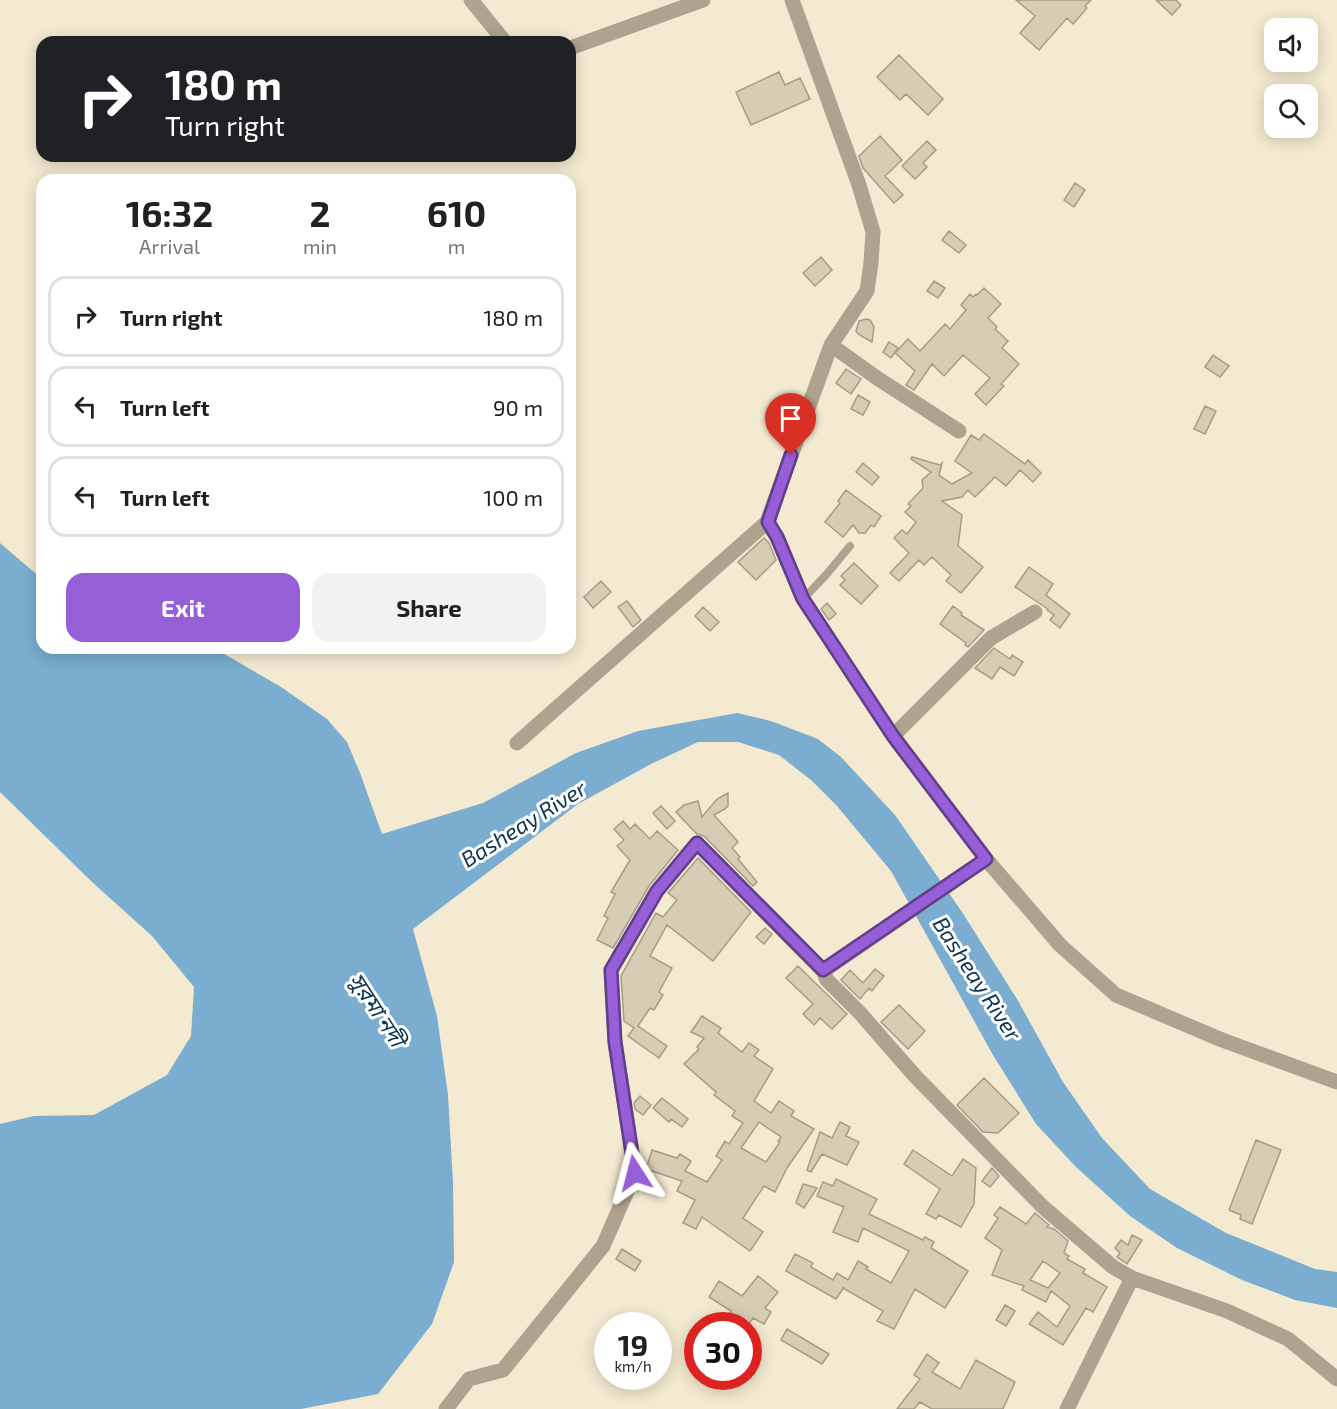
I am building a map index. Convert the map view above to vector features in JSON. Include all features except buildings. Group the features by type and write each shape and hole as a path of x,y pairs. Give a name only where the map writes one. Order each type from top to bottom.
{"street":[{"path":"471,0 500,36"},
{"path":"576,46 703,0"},
{"path":"517,743 768,522 831,345 867,291 873,232 860,185 792,0"},
{"path":"831,345 877,378 959,430"},
{"path":"768,522 777,537 803,599 893,736 986,859 1060,945 1116,995 1222,1040 1337,1082"},
{"path":"893,736 992,638 1035,612"},
{"path":"446,1409 469,1379 503,1370 603,1246 635,1173 615,1042 611,970 657,891 697,843 823,970 827,980 860,1013 915,1076 1043,1207 1113,1267 1132,1278 1227,1311 1288,1339 1337,1379"},
{"path":"823,970 986,859"},
{"path":"1066,1409 1132,1278"}],"lane":[{"path":"803,599 850,546"}],"water":[{"path":"0,543 36,574 36,654 224,654 281,687 327,719 347,742 382,834 483,803 576,753 638,731 737,713 771,721 818,739 841,757 895,815 962,912 1017,999 1063,1082 1102,1138 1150,1189 1226,1233 1315,1269 1337,1272 1337,1308 1295,1300 1242,1280 1177,1248 1130,1216 1075,1166 1036,1124 993,1055 891,871 837,806 811,780 779,755 738,742 698,742 651,764 578,804 413,929 437,1016 448,1095 453,1183 454,1262 432,1324 378,1394 301,1409 0,1409 0,1124 34,1116 94,1115 167,1075 191,1036 194,987 152,936 92,882 0,792"}],"route":[{"path":"635,1173 615,1042 611,970 657,891 697,843 823,970 986,859 893,736 803,599 777,537 768,522 791,455"}],"water label":[{"name":"Basheay River","path":"523,823"},
{"name":"Basheay River","path":"978,978"},
{"name":"সুরমা নদী","path":"378,1009"}]}
